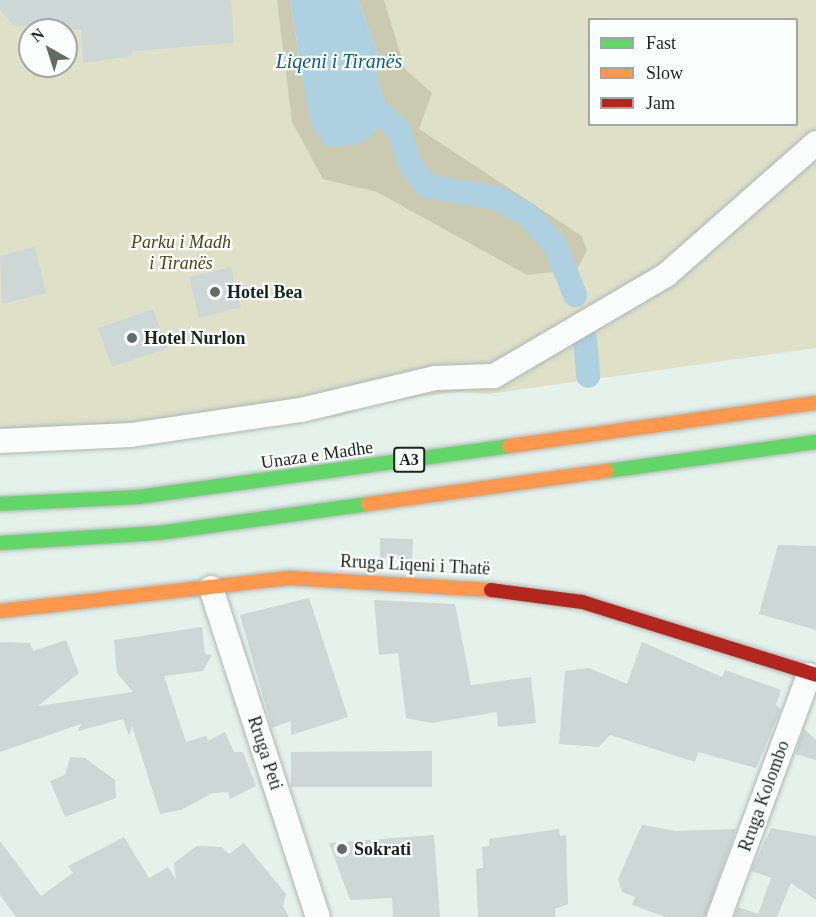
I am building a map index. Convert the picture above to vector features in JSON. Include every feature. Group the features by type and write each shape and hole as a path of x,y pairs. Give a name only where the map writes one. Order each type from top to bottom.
{"main road":[{"name":"Unaza e Madhe","path":"0,504 149,495 816,403"},
{"name":"A3","path":"0,543 159,532 816,442"},
{"name":"Rruga Liqeni i Thatë","path":"0,611 211,588 352,577 520,590 662,623 813,675"}],"street":[{"path":"0,441 131,435 301,410 435,378 494,376 666,275 816,143"},
{"name":"Rruga Peti","path":"211,588 318,917"},
{"name":"Rruga Kolombo","path":"719,917 813,675"}],"green space":[{"name":"Parku i Madh i Tiranës","path":"0,0 816,0 816,348 488,394 457,392 375,403 340,416 0,451"},
{"path":"277,0 290,0 300,62 374,134 385,100 378,84 378,53 358,0 384,0 405,69 432,93 419,129 582,236 587,251 577,269 527,275 377,192 323,179 292,122"}],"water":[{"name":"Liqeni i Tiranës","path":"290,0 358,0 378,53 378,83 385,100 374,134 358,144 326,147 310,122"}],"building":[{"path":"0,0 231,0 234,43 132,51 132,56 83,63 78,18 18,18 18,25 13,25 0,10"},
{"path":"35,247 46,293 2,304 0,256"},
{"name":"Hotel Bea","path":"231,267 241,307 199,318 189,277"},
{"name":"Hotel Nurlon","path":"153,309 167,348 112,367 98,328"},
{"path":"380,538 413,539 412,559 380,558"},
{"path":"778,545 816,546 816,630 759,614"},
{"path":"309,598 348,717 291,735 291,721 272,728 240,615"},
{"path":"374,600 455,604 471,685 531,677 536,723 498,727 497,712 431,723 406,718 398,653 379,655"},
{"path":"202,627 205,654 212,655 203,671 164,676 186,742 206,736 208,741 225,732 234,752 243,752 256,786 230,799 228,792 213,793 181,810 160,814 132,726 129,736 123,719 78,731 81,724 0,752 0,642 30,643 33,651 66,640 79,673 38,706 133,692 117,673 114,640"},
{"path":"642,642 722,677 725,670 781,690 776,705 781,709 756,768 698,752 695,762 610,735 599,747 559,744 565,671 589,668 627,684"},
{"path":"804,729 816,740 816,760 795,754"},
{"path":"432,751 432,787 291,787 291,752"},
{"path":"70,757 85,758 115,780 116,798 65,817 50,781 65,775"},
{"path":"642,825 677,831 736,829 705,917 666,917 632,905 635,897 622,892 618,879"},
{"path":"771,828 816,836 816,900 791,883 777,917 734,917 738,907 758,914 771,878 751,871"},
{"path":"559,829 560,836 566,835 568,904 555,909 555,917 478,917 476,869 483,868 482,847 489,846 489,839"},
{"path":"434,835 440,917 393,917 392,898 350,900 329,843"},
{"path":"124,837 149,878 168,867 176,880 174,863 197,846 222,847 229,854 244,843 286,894 283,906 289,917 16,917 0,895 0,841 41,896 73,873 68,866"}],"waterway":[{"path":"380,113 399,130 411,167 427,186 497,198 528,215 555,245 575,295"},
{"path":"585,339 588,376"}],"traffic: fast":[{"path":"607,471 816,442"},
{"path":"0,504 138,497 509,446"},
{"path":"0,543 159,533 368,504"}],"traffic: slow":[{"path":"509,446 816,403"},
{"path":"368,504 607,471"},
{"path":"0,611 289,578 491,590"}],"traffic: jam":[{"path":"491,590 582,602 816,675"}],"place":[{"name":"Hotel Bea","path":"215,292"},
{"name":"Hotel Nurlon","path":"132,338"},
{"name":"Sokrati","path":"342,849"}]}
